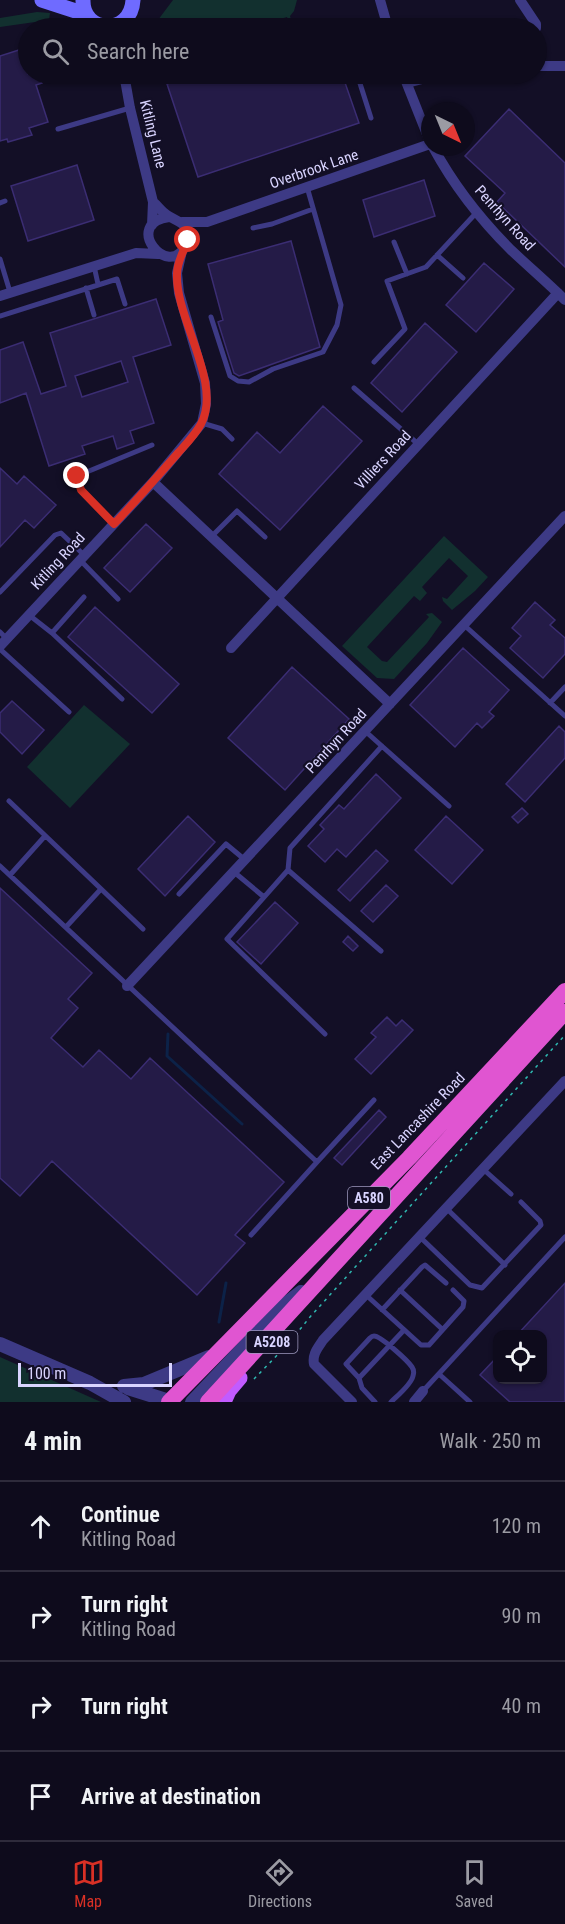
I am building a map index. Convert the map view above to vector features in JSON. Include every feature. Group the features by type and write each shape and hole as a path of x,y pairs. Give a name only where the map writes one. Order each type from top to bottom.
{"highway":[{"name":"East Lancashire Road","path":"170,1402 409,1158 565,991"},
{"name":"A580","path":"208,1402 565,1012"}],"main road":[{"path":"42,0 84,7"},
{"path":"124,18 132,11 134,1"},
{"name":"A5208","path":"224,1402 233,1385 308,1303 318,1281"}],"street":[{"path":"380,0 385,18"},
{"path":"520,0 532,18"},
{"path":"547,66 565,66"},
{"name":"Kitling Lane","path":"126,84 153,202 152,225"},
{"name":"Penrhyn Road","path":"407,84 421,119"},
{"name":"Overbrook Lane","path":"182,222 207,222 421,147"},
{"name":"Penrhyn Road","path":"437,156 477,212 509,248 561,297"},
{"path":"153,202 169,217 182,222 188,233 188,240 182,251 177,273 179,293 205,382 206,404 202,423"},
{"path":"136,253 148,237 152,225 162,218 169,217"},
{"name":"Overbrook Lane","path":"188,240 207,222"},
{"path":"148,237 150,244 177,273"},
{"path":"5,294 136,253 171,256 182,251"},
{"name":"Villiers Road","path":"231,648 418,444 561,297"},
{"name":"Kitling Road","path":"2,642 153,482 202,423"},
{"path":"153,482 390,704"},
{"name":"Penrhyn Road","path":"128,986 565,516"},
{"path":"351,1402 319,1370 313,1358 323,1340 565,1081"},
{"path":"192,1402 284,1305 318,1281"},
{"path":"0,1344 90,1383 114,1399 124,1402"},
{"path":"90,1383 124,1386 144,1384 216,1354"},
{"path":"124,1386 170,1402"},
{"path":"414,1402 423,1391"}],"lane":[{"path":"360,84 371,118"},
{"path":"58,129 130,108"},
{"path":"211,317 230,376 238,381 249,382 273,369 323,352 337,325 341,305 307,187"},
{"path":"253,228 273,224 313,209"},
{"path":"374,362 405,328 387,281 426,267 477,212"},
{"path":"394,242 407,274"},
{"path":"437,255 463,278"},
{"path":"0,259 5,294"},
{"path":"94,266 98,284"},
{"path":"0,316 117,279 124,304"},
{"path":"86,288 94,315"},
{"path":"354,388 418,444"},
{"path":"202,423 222,429 232,439"},
{"path":"114,524 81,490 77,476 152,445"},
{"path":"212,537 237,511 265,537"},
{"path":"0,592 55,535 61,533 118,598"},
{"path":"52,633 84,597"},
{"path":"29,615 52,633 122,699"},
{"path":"464,625 565,716"},
{"path":"2,642 69,712"},
{"path":"550,703 565,687"},
{"path":"365,731 449,806"},
{"path":"325,1034 227,939 288,870 290,848 382,746"},
{"path":"9,801 143,929"},
{"path":"10,874 45,836"},
{"path":"179,894 226,844 245,860"},
{"path":"0,866 317,1162"},
{"path":"288,870 381,951"},
{"path":"234,872 264,897"},
{"path":"66,927 101,889"},
{"path":"250,1235 374,1100"},
{"path":"483,1169 511,1194"},
{"path":"420,1237 470,1285 482,1288 541,1225 540,1221 521,1202"},
{"path":"446,1208 505,1265"},
{"path":"423,1391 565,1237"},
{"path":"382,1310 425,1265 446,1283"},
{"path":"400,1290 442,1329"},
{"path":"366,1295 421,1346 424,1346 429,1345 463,1307 464,1301 453,1290"},
{"path":"359,1378 404,1330"},
{"path":"375,1402 362,1388 359,1378 346,1364 374,1336 412,1367 414,1373 390,1402"},
{"path":"439,1374 470,1402"}],"path":[{"path":"247,1386 288,1344 381,1237 565,1035"}],"green space":[{"path":"173,0 297,0 291,18 160,18"},
{"path":"37,12 50,13 49,18 18,18 18,24 0,27 0,18"},
{"path":"444,536 488,577 452,610 442,597 447,599 468,576 449,558 422,587 427,593 420,601 414,596 367,647 382,661 387,662 429,617 426,614 432,613 442,622 427,643 394,679 377,678 342,646"},
{"path":"84,705 130,744 70,808 27,767"},
{"path":"0,1357 101,1402 0,1402"}],"building":[{"path":"18,50 18,84 39,84 36,85 48,122 29,128 32,135 8,142 7,139 0,141 0,56"},
{"path":"167,84 345,84 359,123 198,177"},
{"path":"509,109 565,163 565,267 497,202 505,193 465,156 475,156 475,145"},
{"path":"77,165 94,220 28,241 11,186"},
{"path":"424,180 435,216 374,237 363,200"},
{"path":"291,241 320,347 239,376 234,373 218,322 223,320 208,264"},
{"path":"484,263 514,289 476,332 446,305"},
{"path":"156,299 171,345 133,357 154,423 130,431 134,443 117,449 113,436 82,446 85,454 49,466 26,393 0,403 0,350 23,342 41,394 66,386 50,333","holes":["121,361 128,382 82,397 75,376"]},
{"path":"425,323 457,352 402,412 371,383"},
{"path":"323,406 362,441 280,530 219,474 257,432 280,453"},
{"path":"0,468 17,484 24,476 56,505 34,528 25,520 0,547"},
{"path":"146,524 172,548 130,592 104,568"},
{"path":"535,602 555,620 550,625 565,638 565,654 543,678 510,648 521,636 512,628"},
{"path":"95,607 179,684 152,713 68,637"},
{"path":"463,648 509,690 489,712 494,716 482,728 477,723 455,747 410,705"},
{"path":"292,667 349,719 285,790 228,738"},
{"path":"12,701 44,730 22,754 0,732 0,713"},
{"path":"559,726 565,732 565,758 525,802 506,784"},
{"path":"376,774 401,798 346,857 337,849 325,862 308,846 324,829 320,825 339,805 344,809"},
{"path":"522,808 528,814 518,823 512,817"},
{"path":"188,816 215,842 165,896 138,869"},
{"path":"446,816 483,850 452,884 415,850"},
{"path":"376,850 388,861 350,901 338,890"},
{"path":"386,885 398,896 373,922 361,911"},
{"path":"0,888 92,973 68,999 78,1008 51,1038 83,1067 99,1050 131,1079 150,1058 284,1182 235,1235 245,1243 197,1295 52,1161 20,1196 0,1178"},
{"path":"275,902 298,923 261,964 237,942"},
{"path":"348,936 358,946 353,951 343,942"},
{"path":"387,1017 396,1026 402,1020 413,1030 371,1074 355,1059 376,1037 371,1033"},
{"path":"379,1110 386,1117 342,1165 334,1158"},
{"path":"565,1283 565,1402 510,1402 480,1375 493,1361 493,1384 547,1384 547,1330 522,1330"}],"waterway":[{"path":"168,1034 167,1056 242,1124"},
{"path":"219,1322 226,1283"}],"route":[{"path":"77,476 81,490 114,524 153,482 202,423 206,404 205,382 179,293 177,273 182,251 188,240"}]}
